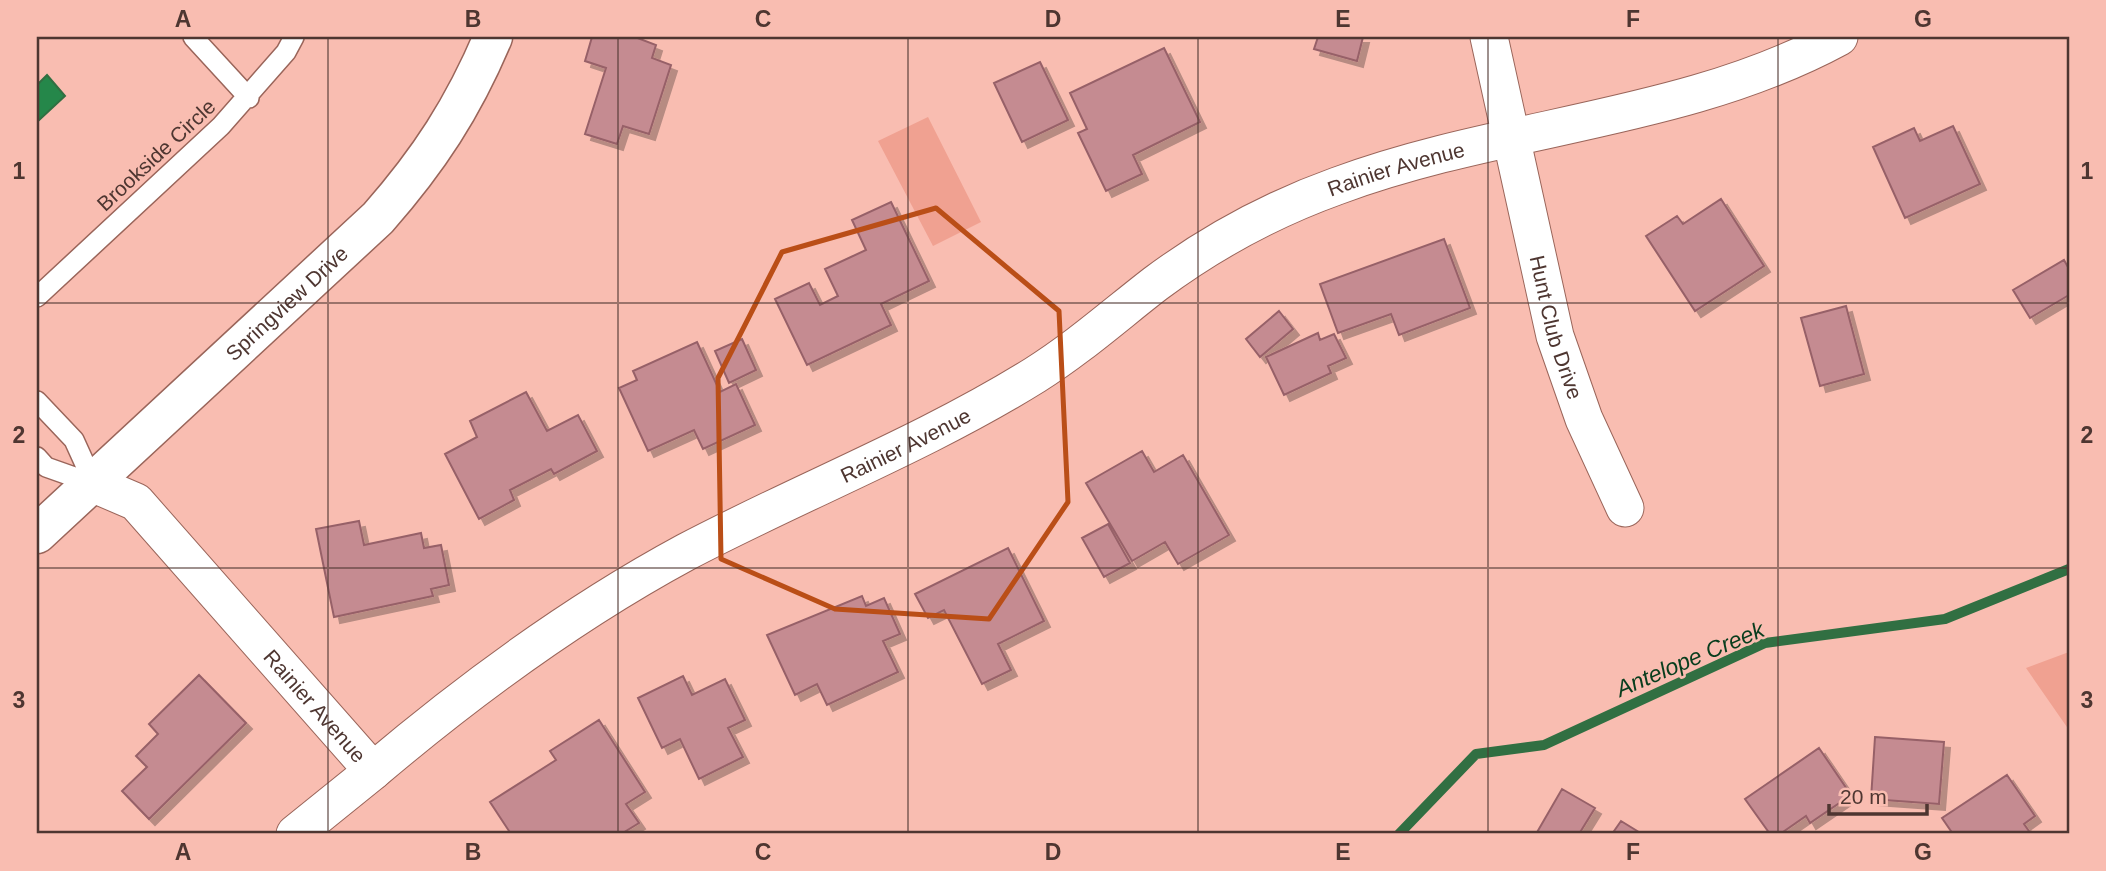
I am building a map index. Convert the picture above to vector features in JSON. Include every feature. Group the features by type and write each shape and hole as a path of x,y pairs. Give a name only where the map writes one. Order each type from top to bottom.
{"street":[{"name":"Springview Drive","path":"37,534 378,218 444,135 471,89 493,37"},
{"name":"Hunt Club Drive","path":"1489,37 1555,336 1584,419 1625,508"},
{"name":"Rainier Avenue","path":"94,484 136,502 373,771 448,708 530,647 615,593 756,517 877,462 1035,375 1093,335 1157,283 1231,234 1347,182 1409,161 1673,100 1783,64 1839,37"},
{"path":"295,834 373,771"}],"lane":[{"path":"193,37 248,98"},
{"name":"Brookside Circle","path":"37,296 248,98 286,52 294,37"},
{"path":"37,401 74,440 94,484"},
{"path":"37,457 46,467 94,484"}],"highlighted area":[{"path":"936,208 1059,311 1068,502 989,619 835,609 721,559 718,378 782,252"}],"shaded area":[{"path":"47,75 65,96 37,122 37,85"},
{"path":"928,117 981,222 933,246 878,141"},
{"path":"2069,652 2069,730 2026,668"}],"building":[{"path":"592,37 635,37 656,45 652,58 671,65 649,134 623,126 617,144 585,134 606,68 585,61"},
{"path":"1318,37 1363,37 1357,61 1314,49"},
{"path":"1164,48 1200,122 1133,155 1142,174 1106,191 1078,133 1087,129 1070,93"},
{"path":"1040,62 1068,120 1022,142 994,83"},
{"path":"1953,126 1980,184 1905,218 1873,147 1914,128 1920,141"},
{"path":"1721,199 1764,266 1695,311 1646,236 1677,216 1683,224"},
{"path":"891,202 929,281 881,304 891,325 807,365 775,299 809,283 820,305 838,296 825,269 866,250 852,220"},
{"path":"1444,239 1470,308 1399,335 1391,314 1338,333 1320,284"},
{"path":"2064,260 2069,269 2069,295 2030,318 2013,290"},
{"path":"1846,306 1864,374 1820,386 1801,318"},
{"path":"1279,311 1293,329 1260,357 1246,339"},
{"path":"1318,333 1320,340 1334,334 1346,358 1328,366 1331,373 1284,395 1266,357"},
{"path":"742,339 756,370 729,383 715,351"},
{"path":"697,342 720,392 736,384 755,425 703,449 694,430 648,451 619,388 637,380 633,371"},
{"path":"526,392 547,431 578,415 597,451 554,474 551,469 510,490 514,500 479,519 445,454 477,437 470,421"},
{"path":"1142,451 1154,472 1183,455 1229,535 1178,564 1165,542 1132,561 1086,483"},
{"path":"359,521 364,545 421,533 424,548 441,545 449,585 431,589 433,596 334,617 316,529"},
{"path":"1108,524 1130,563 1104,577 1082,538"},
{"path":"1008,548 1044,621 998,644 1011,670 982,684 944,610 928,618 915,594"},
{"path":"862,596 866,606 884,598 900,634 883,641 898,672 827,705 817,684 795,695 767,635"},
{"path":"199,675 246,723 149,819 122,791 147,767 136,756 158,734 149,724"},
{"path":"683,676 692,695 725,679 745,720 728,728 743,757 699,779 680,739 662,748 638,698"},
{"path":"599,720 645,792 626,804 639,823 621,834 511,834 490,802 556,760 550,751"},
{"path":"1875,737 1944,742 1939,804 1871,799"},
{"path":"1819,748 1851,795 1810,823 1806,816 1780,834 1770,834 1745,799"},
{"path":"2007,775 2035,816 2024,824 2031,834 1953,834 1942,818"},
{"path":"1562,789 1595,808 1579,834 1536,834"},
{"path":"1621,821 1642,834 1612,834"}],"waterway":[{"name":"Antelope Creek","path":"1399,834 1476,754 1544,745 1765,643 1945,619 2069,569"}]}
